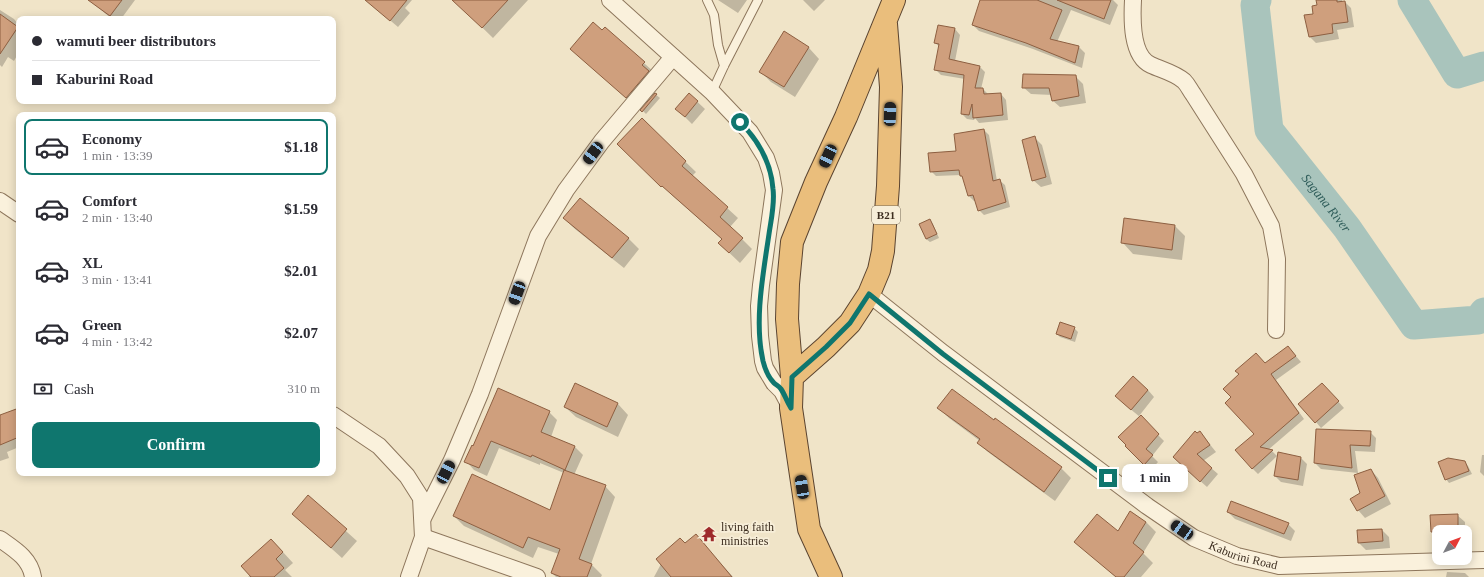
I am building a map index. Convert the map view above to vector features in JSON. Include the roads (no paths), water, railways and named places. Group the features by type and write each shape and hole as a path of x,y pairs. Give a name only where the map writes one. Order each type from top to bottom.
{"highway":[{"name":"B21","path":"792,377 826,347 850,323 869,294 879,270 883,250 888,186 891,87 890,10"},
{"name":"B21","path":"832,577 809,529 791,408 792,377 787,319 788,284 792,242 816,182 846,117 890,10"}],"street":[{"path":"610,0 712,92 750,132 766,158 771,173 774,190 761,285 759,306 760,336 765,368 774,383 782,391 791,408"},
{"path":"1133,0 1136,46 1141,57 1150,64 1165,70 1184,81 1194,94 1244,174 1270,226 1277,259 1276,330"},
{"path":"423,518 452,460 480,394 538,236 566,190 602,141 673,57"},
{"path":"0,201 16,212"},
{"name":"Kaburini Road","path":"869,294 968,373 1146,506 1194,538 1237,556 1279,566 1484,560"},
{"path":"336,417 379,446 407,476 421,498 423,537 409,577"},
{"path":"423,537 537,577"},
{"path":"0,539 17,550 26,560 33,577"}],"lane":[{"path":"707,0 714,15 718,45 724,66"},
{"path":"712,92 758,0"}],"waterway":[{"name":"Sagana River","path":"1257,0 1255,5 1269,130 1347,228 1414,325 1478,320 1484,312"},
{"name":"Sagana River","path":"1412,0 1457,74 1484,66"}],"place":[{"name":"living faith ministries","path":"709,534"}]}
